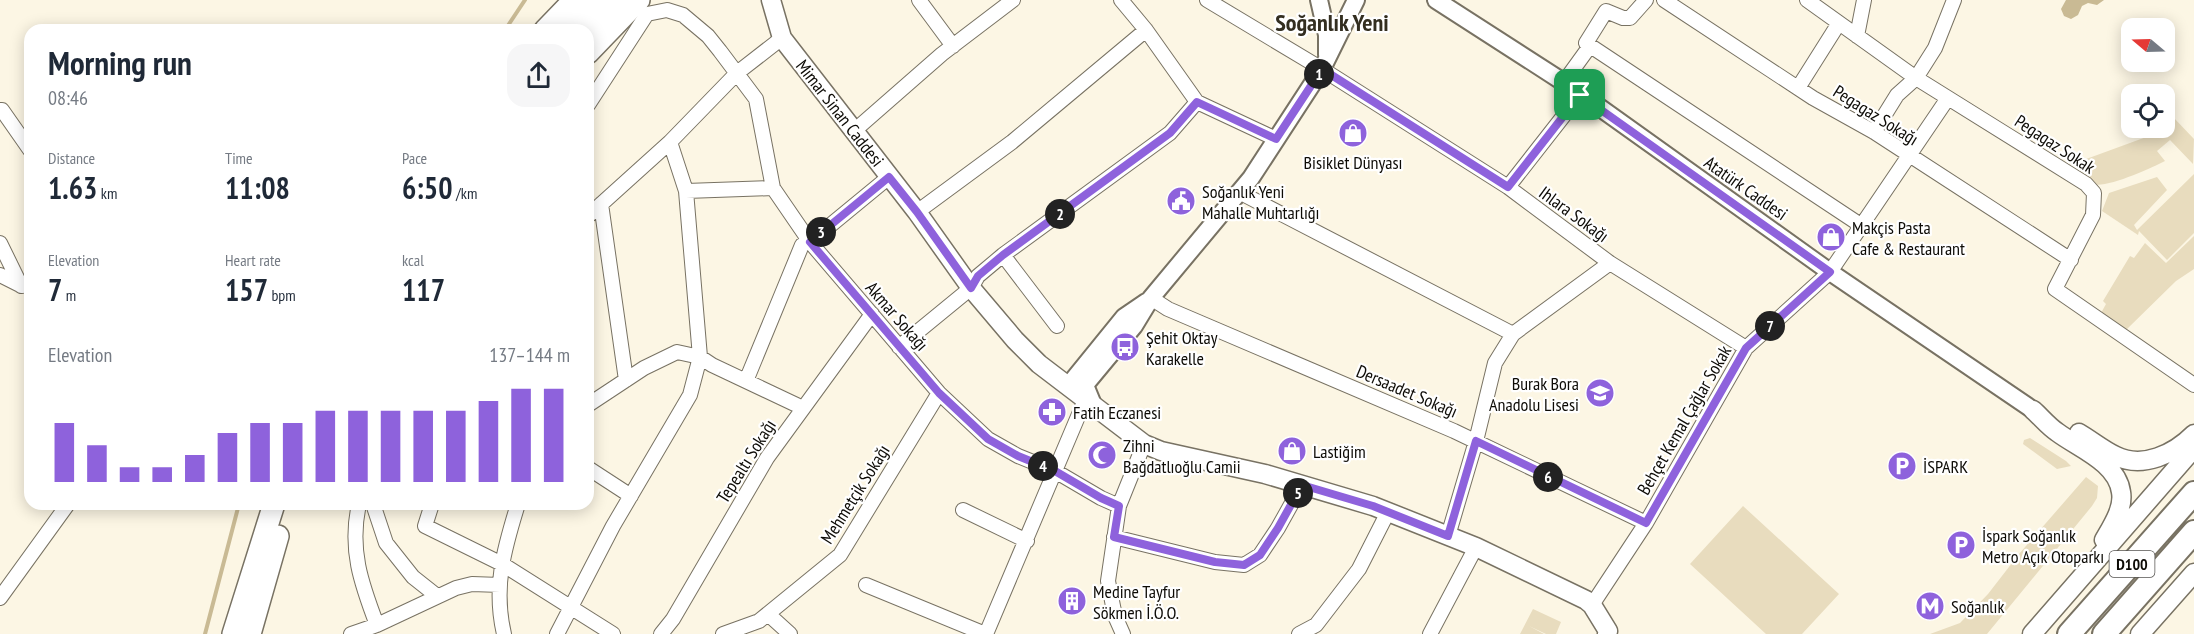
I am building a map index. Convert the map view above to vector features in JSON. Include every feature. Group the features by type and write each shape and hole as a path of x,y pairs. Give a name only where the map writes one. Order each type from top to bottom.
{"highway":[{"name":"D100","path":"2069,634 2194,493"},
{"name":"D100","path":"2104,634 2194,532"}],"main road":[{"path":"550,24 573,0"},
{"path":"574,24 597,0"},
{"path":"594,26 618,0"},
{"path":"594,47 639,0"},
{"name":"Mimar Sinan Caddesi","path":"771,0 782,38 917,212 971,288 1034,359 1089,404 1144,444 1161,451 1265,474 1388,512 1476,547 1592,605"},
{"path":"2033,410 2066,425 2116,456 2132,461 2157,458 2173,451 2194,434"},
{"path":"2033,410 2056,431 2111,470 2122,493 2117,514 2086,572"},
{"path":"2032,634 2194,447"},
{"path":"232,634 272,510"},
{"path":"250,634 286,510"},
{"path":"2140,634 2194,573"},
{"path":"1592,605 1610,633"}],"street":[{"path":"919,0 953,46"},
{"path":"854,131 953,46 1013,0"},
{"path":"1121,0 1146,30 1197,102 1276,139"},
{"name":"Ihlara Sokağı","path":"1208,0 1324,63 1508,187 1610,262 1746,348"},
{"path":"1319,0 1328,35 1324,63"},
{"path":"1319,0 1327,7 1336,8 1342,8 1356,0"},
{"path":"866,585 986,634 1055,471 1089,404 1085,385 1134,326 1151,298 1251,178 1324,63 1356,0"},
{"name":"Atatürk Caddesi","path":"1436,0 1564,82 1830,272 2033,410"},
{"path":"1646,0 1630,18 1623,18 1606,11 1586,43 1862,226"},
{"name":"Pegagaz Sokağı","path":"1664,0 1798,88 1874,132 2071,260"},
{"name":"Pegagaz Sokak","path":"1807,0 1916,78 2085,184 2094,193 2093,215 2055,289 2194,384"},
{"path":"1857,36 1864,0"},
{"path":"1874,132 1897,95 1916,78 1935,48 1954,0"},
{"name":"Akmar Sokağı","path":"594,96 647,14 667,10 683,15 708,36 756,99 772,188 810,242 939,393 988,439 1018,456 1055,471 1119,506"},
{"path":"1798,88 1839,23"},
{"path":"917,212 1012,142 1146,30"},
{"path":"594,211 670,142 737,73 782,38"},
{"path":"1564,82 1590,46"},
{"path":"1508,187 1580,95"},
{"name":"Behçet Kemal Çağlar Sokak","path":"1592,605 1646,523 1746,348 1830,272 1948,98"},
{"path":"899,347 971,288 978,276 1003,255 1170,133 1197,102"},
{"path":"0,110 24,141"},
{"path":"557,634 613,526 690,395 700,357 686,191 670,142"},
{"path":"746,381 801,246 810,242 889,177"},
{"path":"686,191 772,188"},
{"path":"1239,192 1513,334"},
{"path":"602,204 626,380"},
{"path":"0,243 24,281"},
{"path":"1003,255 1057,326"},
{"path":"1448,536 1476,441 1495,363 1513,334 1610,262"},
{"path":"0,275 24,285"},
{"path":"1068,386 1124,317 1151,298"},
{"name":"Dersaadet Sokağı","path":"1151,298 1168,309 1476,441 1646,523"},
{"name":"Tepealtı Sokağı","path":"662,634 767,458 872,314"},
{"path":"594,401 644,368 677,352 700,357 712,365 804,408"},
{"name":"Mehmetçik Sokağı","path":"723,634 759,621 840,555 939,393"},
{"path":"1123,634 1115,616 1108,581 1119,506 1144,444"},
{"path":"594,472 631,496"},
{"path":"1114,537 1215,562 1244,565 1260,555 1302,485"},
{"path":"0,598 64,510"},
{"path":"358,510 355,522 356,559 363,590 377,625"},
{"path":"375,510 386,543 413,577 437,596"},
{"path":"430,510 425,526 502,564 613,634"},
{"path":"504,634 499,612 502,564 516,510"},
{"path":"963,510 1027,541"},
{"path":"1299,634 1316,625 1359,569 1388,512"},
{"path":"1430,634 1476,547"},
{"path":"351,634 377,625 456,588 472,584 500,585"},
{"path":"768,614 790,634"}],"shaded area":[{"path":"2066,0 2104,0 2097,5 2088,3 2082,6 2078,15 2071,19 2064,16 2061,9"},
{"path":"2175,119 2194,139 2193,164 2170,140 2157,151 2165,161 2140,173 2107,184 2090,183 2077,166 2078,162 2144,138 2175,138"},
{"path":"2194,174 2194,233 2167,260 2139,231 2138,235 2102,211 2109,193 2157,177 2167,190 2134,225 2137,230"},
{"path":"2194,236 2194,269 2176,281 2126,330 2101,313 2106,304 2103,301 2130,256 2134,258 2145,243 2166,263"},
{"path":"2030,438 2071,466 2057,469 2023,444 2024,440"},
{"path":"2086,477 2098,486 2097,498 2092,506 1987,634 1930,634 1960,623 1988,594 2019,554"},
{"path":"1743,506 1839,594 1802,634 1766,634 1690,564"},
{"path":"1533,609 1561,622 1556,634 1546,634 1529,626 1544,634 1520,634"}],"waterway":[{"path":"509,24 525,0"},
{"path":"205,634 237,510"}],"place":[{"name":"Bisiklet Dünyası","path":"1353,133"},
{"name":"Soğanlık Yeni Mahalle Muhtarlığı","path":"1181,201"},
{"name":"Makçis Pasta Cafe & Restaurant","path":"1831,237"},
{"name":"Şehit Oktay Karakelle","path":"1125,347"},
{"name":"Burak Bora Anadolu Lisesi","path":"1600,393"},
{"name":"Fatih Eczanesi","path":"1052,412"},
{"name":"Lastiğim","path":"1292,451"},
{"name":"Zihni Bağdatlıoğlu Camii","path":"1102,455"},
{"name":"İSPARK","path":"1902,466"},
{"name":"İspark Soğanlık Metro Açık Otoparkı","path":"1961,545"},
{"name":"Medine Tayfur Sökmen İ.Ö.O.","path":"1072,601"},
{"name":"Soğanlık","path":"1930,606"}],"district":[{"name":"Soğanlık Yeni","path":"1332,22"}],"route":[{"path":"1322,69 1508,187 1580,95 1830,272 1746,348 1646,523 1476,441 1448,536 1373,506 1302,485 1260,555 1244,565 1215,562 1114,537 1119,506 1055,471 1018,456 988,439 939,393 810,242 889,177 971,288 978,276 1003,255 1170,133 1197,102 1276,139 1322,69"}]}
